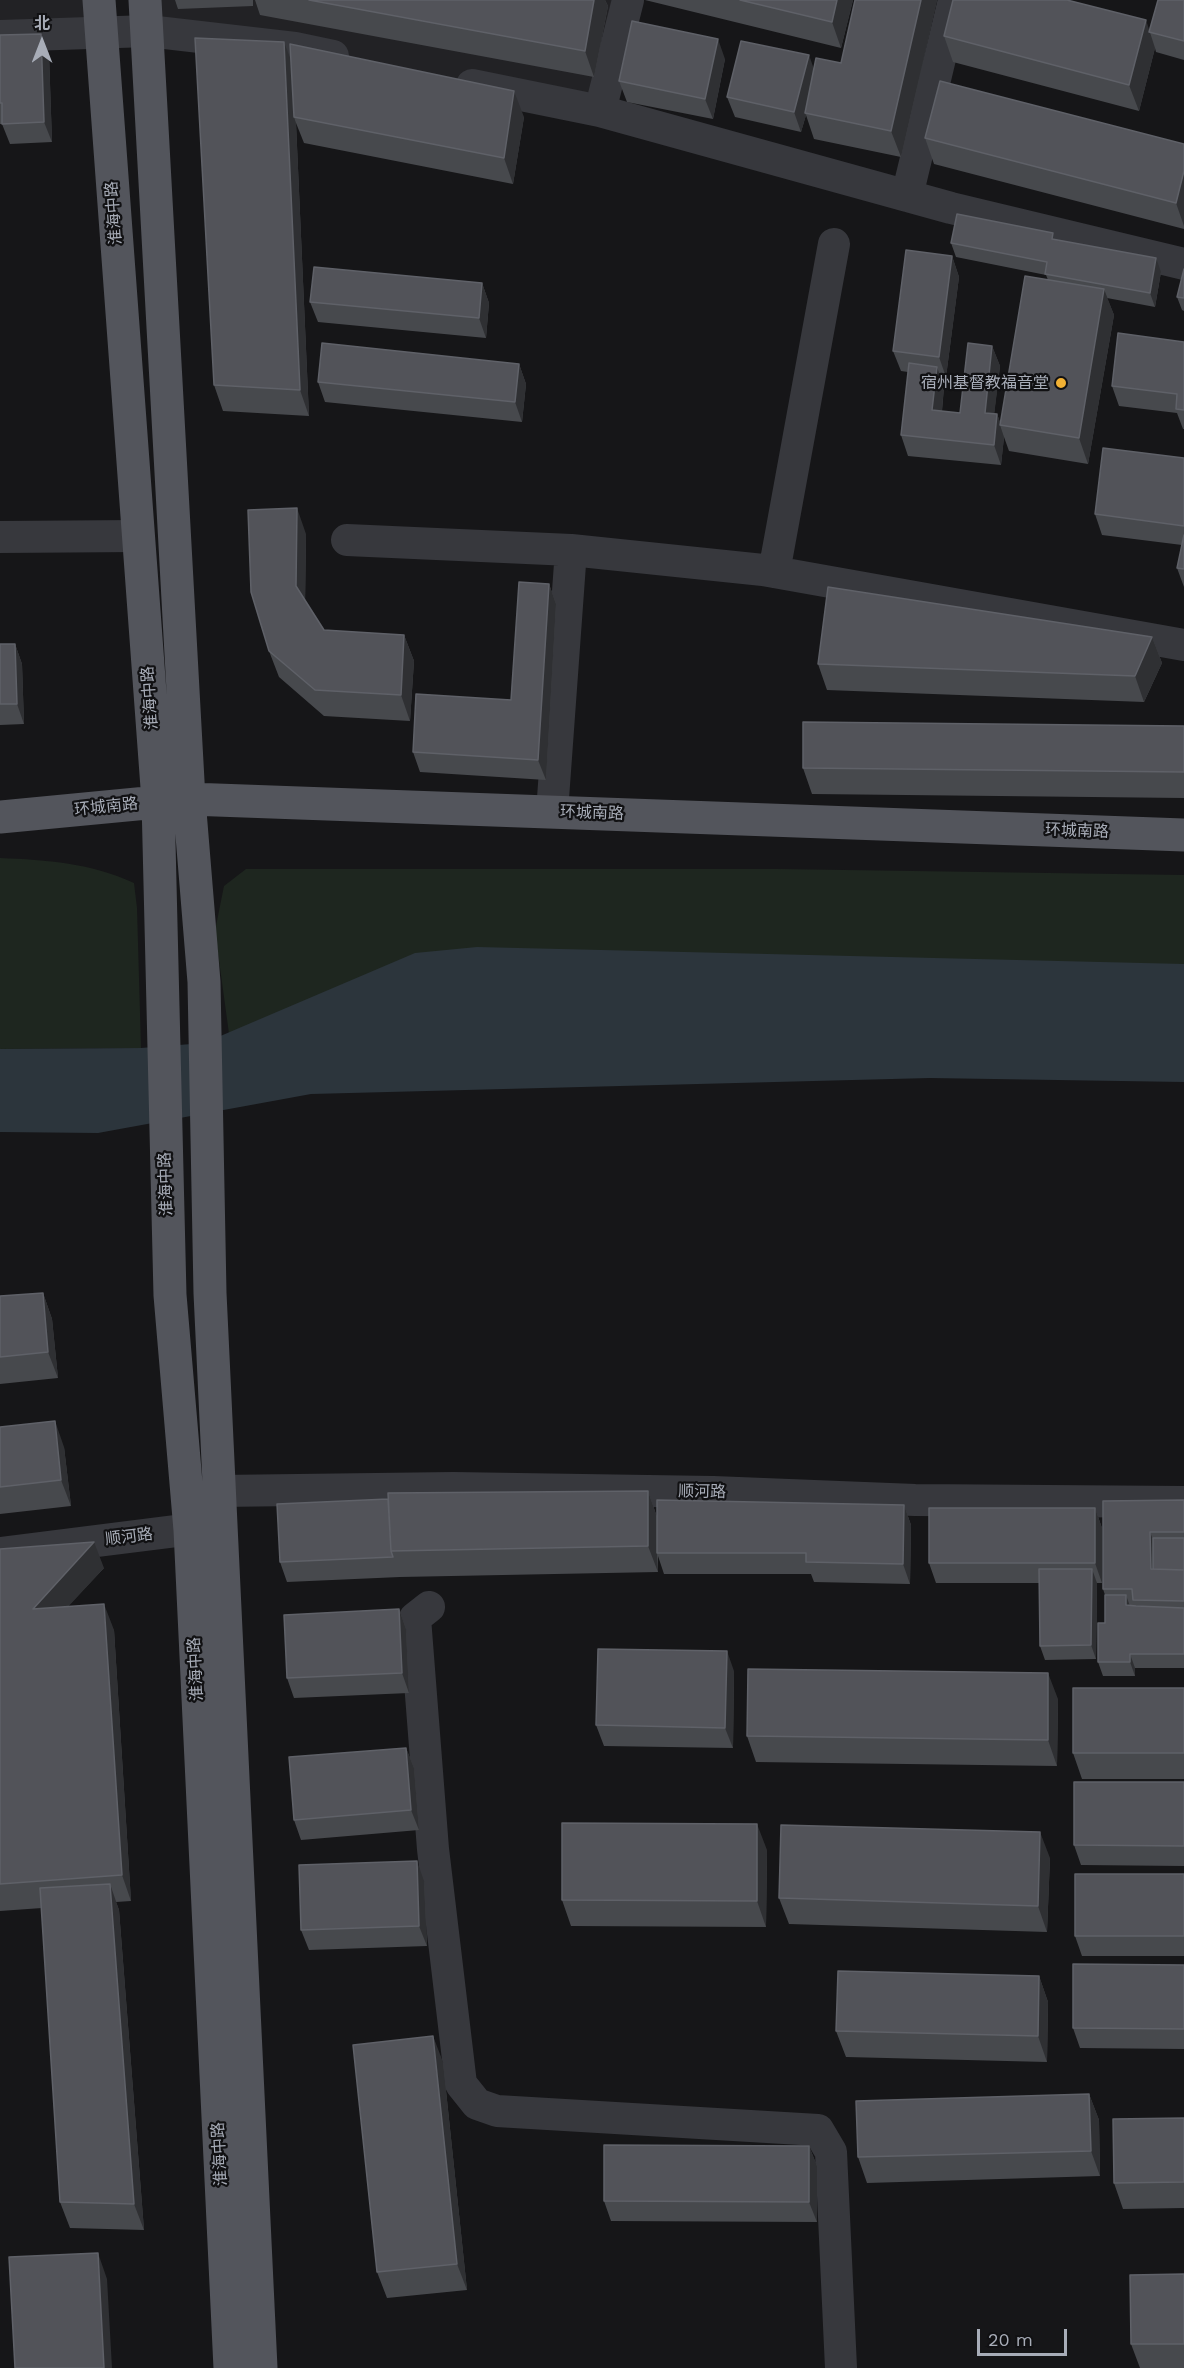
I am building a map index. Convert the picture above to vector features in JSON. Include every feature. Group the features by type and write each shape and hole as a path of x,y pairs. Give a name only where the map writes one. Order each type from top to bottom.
{"main road":[{"name":"淮海中路","path":"99,0 138,536 174,800 204,982 210,1293 261,2368"},
{"name":"淮海中路","path":"147,16 174,800 163,972 170,1295 190,1530 230,2368"},
{"name":"环城南路","path":"0,817 174,800 1184,835"}],"street":[{"path":"600,111 628,0"},
{"path":"906,195 954,0"},
{"path":"0,36 101,32 147,16 361,62"},
{"path":"449,80 600,111 906,195 1184,264"},
{"path":"774,572 834,244"},
{"path":"0,537 138,536"},
{"path":"347,540 571,550 774,572 1184,645"},
{"path":"552,812 571,550"},
{"name":"顺河路","path":"219,1491 453,1488 713,1492 915,1500 1184,1502"},
{"name":"顺河路","path":"0,1553 222,1525"},
{"path":"429,1607 415,1618 433,1849 461,2084 477,2104 497,2111 818,2130 831,2152 841,2368"}],"shaded area":[{"path":"0,0 99,0 101,32 0,36"},
{"path":"145,0 628,0 600,111 148,31"},
{"path":"0,858 85,867 134,883 137,908 141,1048 0,1049"},
{"path":"246,869 778,869 1184,875 1184,977 230,1041 215,931 224,886"},
{"path":"477,947 1184,964 1184,1082 930,1078 311,1094 98,1133 0,1132 0,1049 141,1048 204,1043 415,953"}],"building":[{"path":"309,0 594,0 585,51"},
{"path":"740,0 837,0 832,22"},
{"path":"855,0 921,0 891,131 805,113 816,58 841,63"},
{"path":"953,0 1067,0 1146,20 1129,85 944,36"},
{"path":"1158,0 1184,0 1184,41 1149,32"},
{"path":"632,21 718,39 705,99 619,81"},
{"path":"41,34 44,122 2,124 0,35"},
{"path":"195,38 284,42 300,390 214,385"},
{"path":"741,41 809,55 794,112 727,97"},
{"path":"290,44 514,91 504,158 294,117"},
{"path":"940,81 1184,144 1184,171 1176,203 925,138"},
{"path":"957,214 1053,233 1052,239 1156,258 1150,293 1045,274 1047,262 951,243"},
{"path":"906,250 952,256 939,357 893,351"},
{"path":"314,267 482,283 479,318 310,302"},
{"path":"1184,269 1184,298 1177,297"},
{"name":"宿州基督教福音堂","path":"1025,276 1104,289 1079,438 1000,425"},
{"path":"1118,333 1184,342 1184,410 1176,409 1177,394 1112,386"},
{"path":"322,343 519,364 515,402 318,382"},
{"path":"968,343 992,346 985,413 997,414 994,445 901,435 909,363 937,367 932,410 960,413"},
{"path":"1103,448 1184,458 1184,526 1095,514"},
{"path":"297,508 296,586 324,630 404,635 401,695 315,690 269,651 251,592 248,510"},
{"path":"1184,535 1184,569 1177,568"},
{"path":"519,582 549,584 538,760 413,752 416,694 511,700"},
{"path":"828,587 1152,637 1135,676 818,664"},
{"path":"0,644 15,644 17,704 0,704"},
{"path":"803,722 1184,726 1184,772 803,768"},
{"path":"43,1293 48,1352 0,1357 0,1296"},
{"path":"55,1421 61,1480 0,1487 0,1427"},
{"path":"648,1491 648,1546 391,1551 388,1493"},
{"path":"388,1499 393,1557 280,1562 277,1504"},
{"path":"657,1500 904,1505 903,1564 806,1562 806,1553 657,1553"},
{"path":"1184,1500 1184,1532 1150,1532 1151,1569 1184,1570 1184,1601 1133,1600 1132,1589 1103,1589 1103,1501"},
{"path":"929,1508 1095,1508 1095,1563 929,1563"},
{"path":"1153,1538 1184,1538 1184,1570 1153,1569"},
{"path":"94,1542 33,1609 104,1604 122,1875 0,1884 0,1549"},
{"path":"1039,1569 1092,1569 1091,1645 1040,1646"},
{"path":"1105,1595 1126,1595 1126,1605 1184,1608 1184,1654 1130,1654 1130,1662 1098,1662 1098,1623 1105,1623"},
{"path":"399,1609 402,1673 287,1678 284,1615"},
{"path":"598,1649 727,1651 725,1728 596,1725"},
{"path":"748,1669 1048,1673 1048,1740 747,1736"},
{"path":"1073,1688 1184,1688 1184,1753 1073,1753"},
{"path":"406,1748 411,1810 294,1820 289,1757"},
{"path":"1074,1782 1184,1782 1184,1846 1074,1845"},
{"path":"562,1823 757,1824 757,1901 562,1900"},
{"path":"781,1825 1040,1832 1038,1906 779,1898"},
{"path":"417,1861 419,1926 301,1930 299,1865"},
{"path":"1075,1874 1184,1874 1184,1936 1075,1936"},
{"path":"110,1884 134,2204 60,2202 40,1888"},
{"path":"1073,1964 1184,1965 1184,2029 1073,2028"},
{"path":"838,1971 1039,1976 1038,2036 836,2031"},
{"path":"433,2036 457,2264 377,2272 353,2045"},
{"path":"1089,2094 1091,2151 858,2157 856,2101"},
{"path":"1184,2118 1184,2182 1114,2183 1113,2119"},
{"path":"604,2145 809,2146 809,2202 604,2201"},
{"path":"98,2253 104,2368 15,2368 9,2257"},
{"path":"1184,2274 1184,2344 1131,2344 1130,2275"}],"place":[{"name":"宿州基督教福音堂","path":"1061,383"}]}
